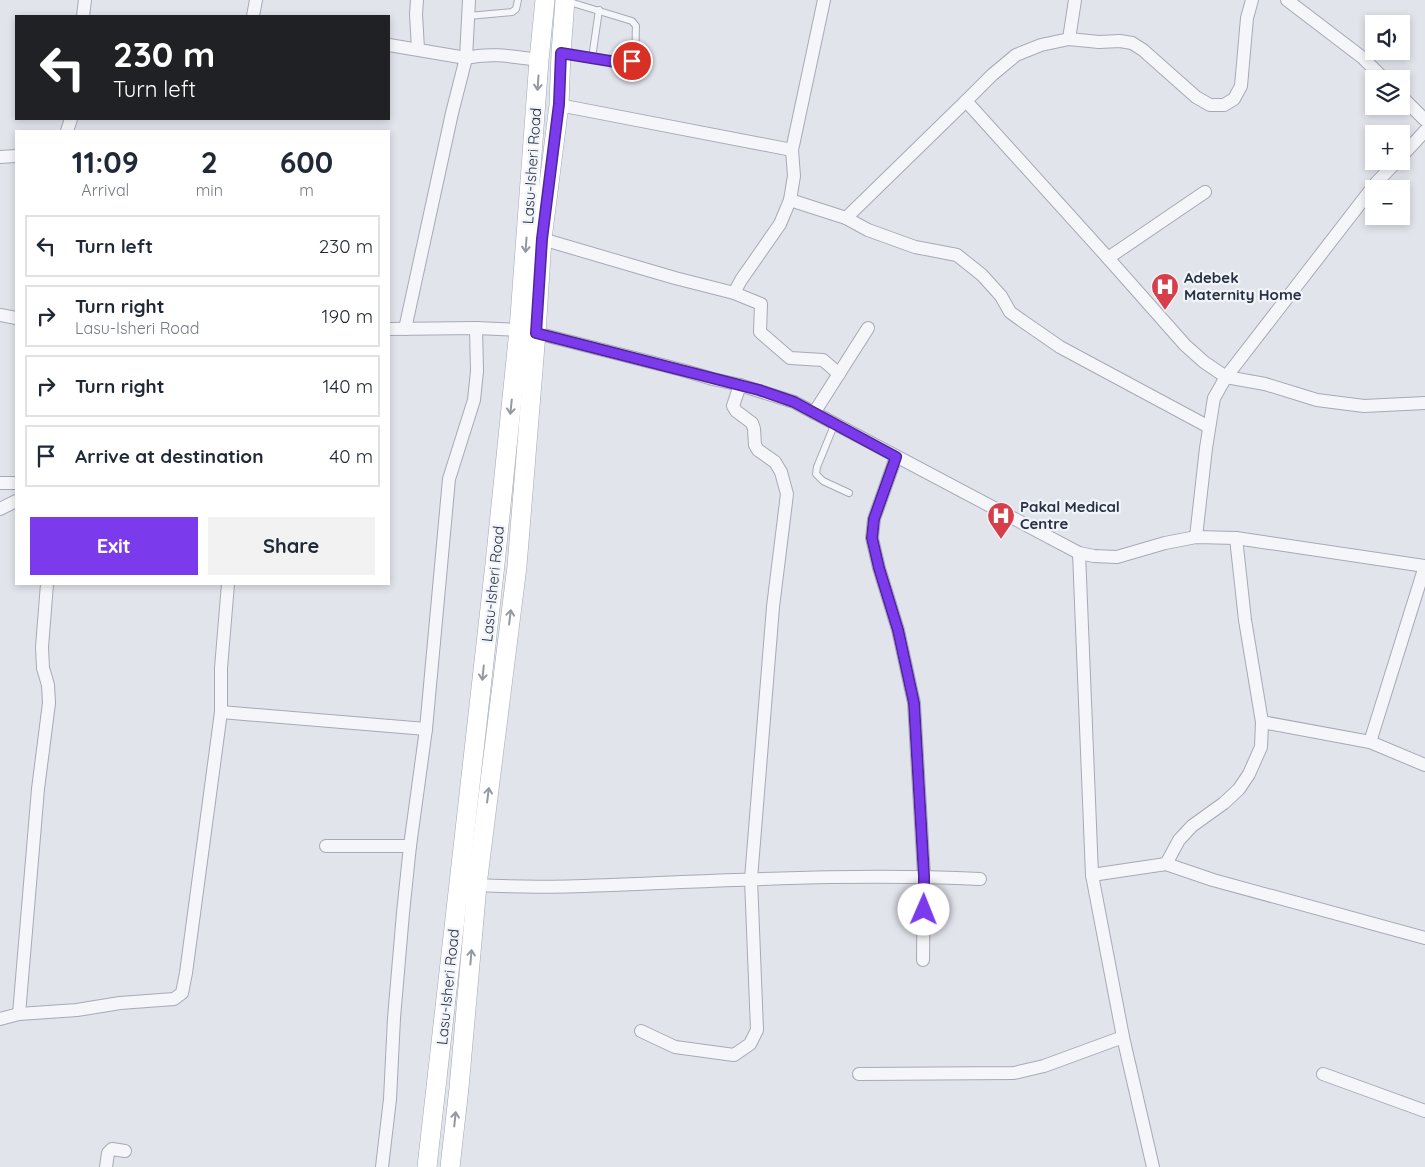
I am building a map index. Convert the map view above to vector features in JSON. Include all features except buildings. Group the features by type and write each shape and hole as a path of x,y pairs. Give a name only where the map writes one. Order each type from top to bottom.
{"main road":[{"name":"Lasu-Isheri Road","path":"450,1167 477,885 516,566 528,332 534,138 539,60 546,0"},
{"name":"Lasu-Isheri Road","path":"427,1167 495,564 555,139 565,0"},
{"path":"534,138 555,139"},
{"path":"495,564 516,566"}],"street":[{"path":"82,15 84,0"},
{"path":"253,15 256,0"},
{"path":"417,0 418,49"},
{"path":"405,329 450,122 466,58 469,0"},
{"path":"734,293 780,224 790,200 794,176 792,150 824,0"},
{"path":"1070,39 1075,0"},
{"path":"846,218 966,102 992,74 1016,55 1041,45 1070,39 1132,43 1143,50 1196,97 1210,105 1224,104 1234,99 1241,86 1247,18 1252,0"},
{"path":"1287,0 1364,58 1375,70"},
{"path":"390,45 466,58 492,54 539,60"},
{"path":"966,102 1185,345 1226,378 1265,384 1317,400 1364,406 1425,403"},
{"path":"559,104 792,150"},
{"path":"1410,105 1425,120"},
{"path":"1410,149 1424,136"},
{"path":"0,157 15,156"},
{"path":"1196,537 1206,448 1214,398 1226,378 1376,183 1388,170"},
{"path":"1108,258 1205,192"},
{"path":"790,200 846,218 868,230 915,248 957,256 982,275 1001,296 1010,312 1028,326 1060,347 1209,427"},
{"path":"542,239 675,278 734,293 761,304 760,332 790,358 823,360 839,374"},
{"path":"0,315 15,318"},
{"path":"382,1167 390,1099 394,1018 410,846 426,730 448,479 474,400 478,371 476,328"},
{"path":"390,329 476,328 528,332 713,379 740,384 794,402 1079,553 1117,557 1165,543 1196,537 1236,538 1425,566 1370,742"},
{"path":"814,413 868,328"},
{"path":"641,1030 674,1047 734,1055 750,1044 757,1030 751,880 773,607 786,494 781,472 776,462 758,450 754,445 754,429 752,424 736,412 733,406 740,384"},
{"path":"896,457 874,519 872,538 898,630 914,703 924,876 923,960"},
{"path":"0,483 15,483"},
{"path":"0,509 15,502"},
{"path":"1166,864 1179,840 1192,826 1239,790 1249,774 1261,747 1262,722 1245,620 1236,538"},
{"path":"1079,553 1092,875 1123,1037 1153,1167"},
{"path":"19,1014 38,789 49,703 48,685 43,668 42,647 47,585"},
{"path":"0,1019 19,1014 77,1010 120,1003 174,999 182,993 221,712 221,668 228,585"},
{"path":"221,712 426,730"},
{"path":"1262,722 1370,742 1425,765"},
{"path":"326,846 410,846"},
{"path":"1092,875 1166,864 1213,880 1425,938"},
{"path":"477,885 525,887 924,876 980,879"},
{"path":"859,1074 1014,1073 1044,1066 1123,1037"},
{"path":"1323,1074 1425,1111"},
{"path":"106,1167 108,1153 112,1149 125,1151"}],"lane":[{"path":"468,16 512,12 516,9 518,0"},
{"path":"561,53 628,64 632,61 635,49 636,26 632,21 565,0"},
{"path":"592,58 599,10"},
{"path":"834,423 816,474 823,481 849,493"}],"place":[{"name":"Adebek Maternity Home","path":"1165,311"},
{"name":"Pakal Medical Centre","path":"1001,540"}],"route":[{"path":"632,61 628,64 561,53 559,104 542,239 536,333 713,379 740,384 794,402 896,457 874,519 872,538 898,630 914,703 924,876 924,910"}]}
